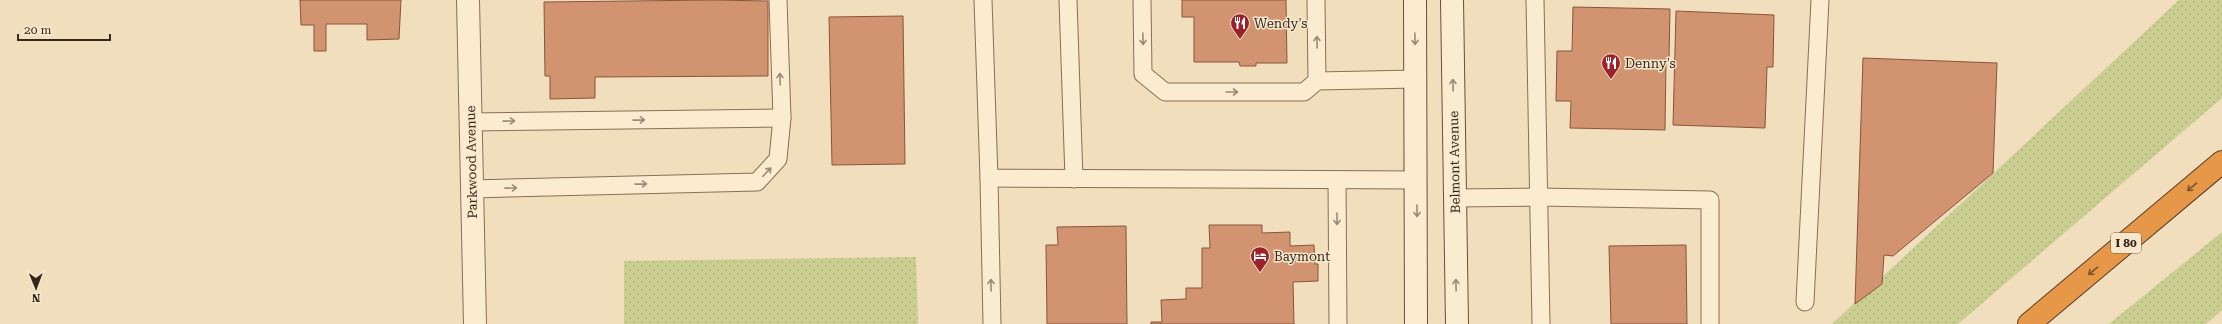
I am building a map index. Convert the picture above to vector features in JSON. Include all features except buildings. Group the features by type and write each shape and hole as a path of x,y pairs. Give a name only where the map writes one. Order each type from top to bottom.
{"highway":[{"name":"I 80","path":"2029,324 2222,162"}],"main road":[{"name":"Parkwood Avenue","path":"468,0 475,324"},
{"path":"1415,0 1417,180 1416,324"},
{"name":"Belmont Avenue","path":"1452,0 1457,324"}],"lane":[{"path":"472,189 757,182 778,159 782,118 778,0"},
{"path":"982,0 989,178 992,324"},
{"path":"1068,0 1074,179"},
{"path":"1142,0 1143,74 1165,92 1304,92 1317,81 1416,79"},
{"path":"1316,0 1317,81"},
{"path":"1535,0 1541,324"},
{"path":"1805,302 1820,0"},
{"path":"470,122 782,118"},
{"path":"989,178 1417,180"},
{"path":"1337,180 1338,324"},
{"path":"1455,198 1538,197 1710,200 1710,324"}],"green space":[{"path":"2179,0 2222,0 2222,98 1958,324 1832,324"},
{"path":"2222,232 2222,310 2206,324 2109,324"},
{"path":"916,257 918,324 624,324 624,261"}],"place":[{"name":"Wendy's","path":"1240,40"},
{"name":"Denny's","path":"1611,80"},
{"name":"Baymont","path":"1260,273"}]}
